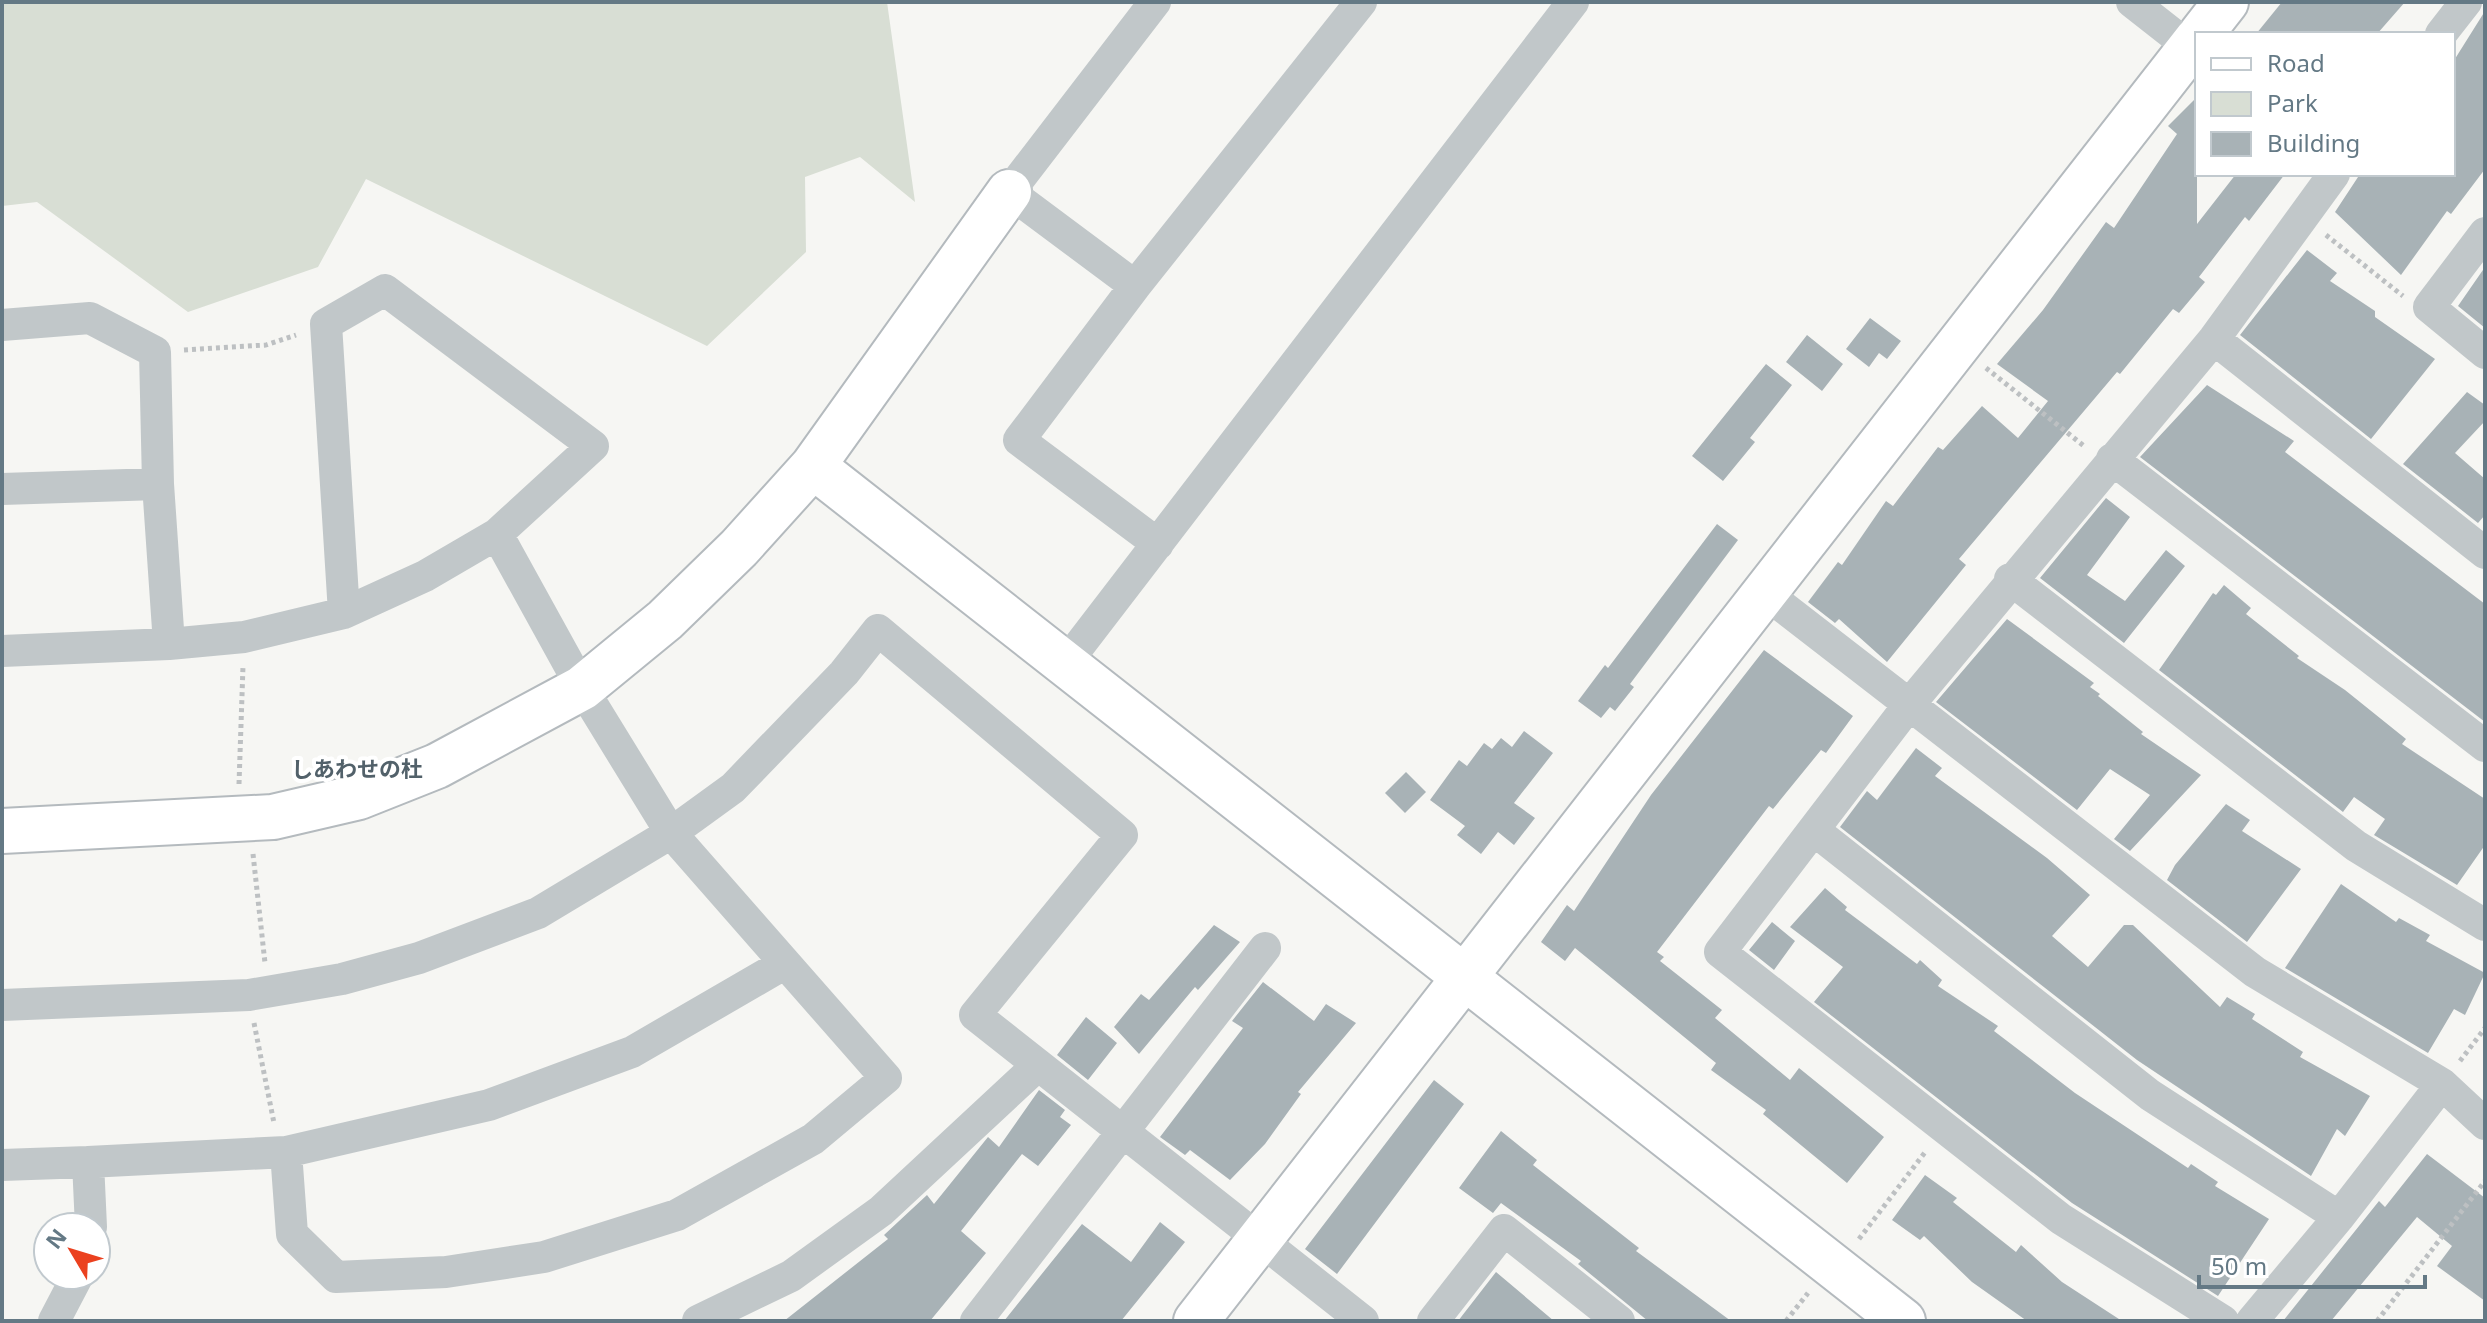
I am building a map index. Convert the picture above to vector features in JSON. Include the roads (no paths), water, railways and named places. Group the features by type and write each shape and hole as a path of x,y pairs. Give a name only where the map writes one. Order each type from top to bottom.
{"street":[{"path":"2,831 243,820 359,797 437,766 582,688 665,620 739,548 813,466 1009,192 1155,2"},
{"path":"1158,544 1019,440 1135,286 1361,2"},
{"path":"1065,664 1573,2"},
{"path":"2132,2 2195,43"},
{"path":"2205,32 2226,2"},
{"path":"2443,32 2466,2"},
{"path":"1196,1321 1462,977 2195,45"},
{"path":"2223,1321 2061,1219 1720,952 1908,706 2010,579 2214,339 2333,176"},
{"path":"1009,192 1135,286"},
{"path":"2485,233 2429,307 2485,353"},
{"path":"2,651 169,644 244,637 344,613 425,576 497,534 593,446 385,290 326,324 344,613"},
{"path":"2,325 90,318 155,352 158,484 169,644"},
{"path":"2214,339 2485,553"},
{"path":"2109,462 2485,746"},
{"path":"813,466 1903,1321"},
{"path":"2,489 158,484"},
{"path":"283,1152 292,1234 336,1277 446,1272 544,1257 677,1215 813,1139 886,1078 671,833 582,688 497,534"},
{"path":"2010,579 2356,846 2485,925"},
{"path":"1765,593 2255,972 2442,1084 2485,1124"},
{"path":"2,1005 258,994 342,979 419,958 538,913 671,833 733,788 844,673 878,630 1122,835 975,1015 1363,1321"},
{"path":"1815,831 2150,1095 2339,1217"},
{"path":"976,1321 1265,948"},
{"path":"2,1165 283,1152 489,1105 632,1052 784,964"},
{"path":"698,1321 791,1276 881,1211 1037,1066"},
{"path":"2252,1321 2339,1217 2442,1084"},
{"path":"88,1162 90,1211"},
{"path":"1433,1321 1504,1230 1619,1321"},
{"path":"54,1321 70,1291"}],"district":[{"name":"しあわせの杜","path":"357,769"}]}
